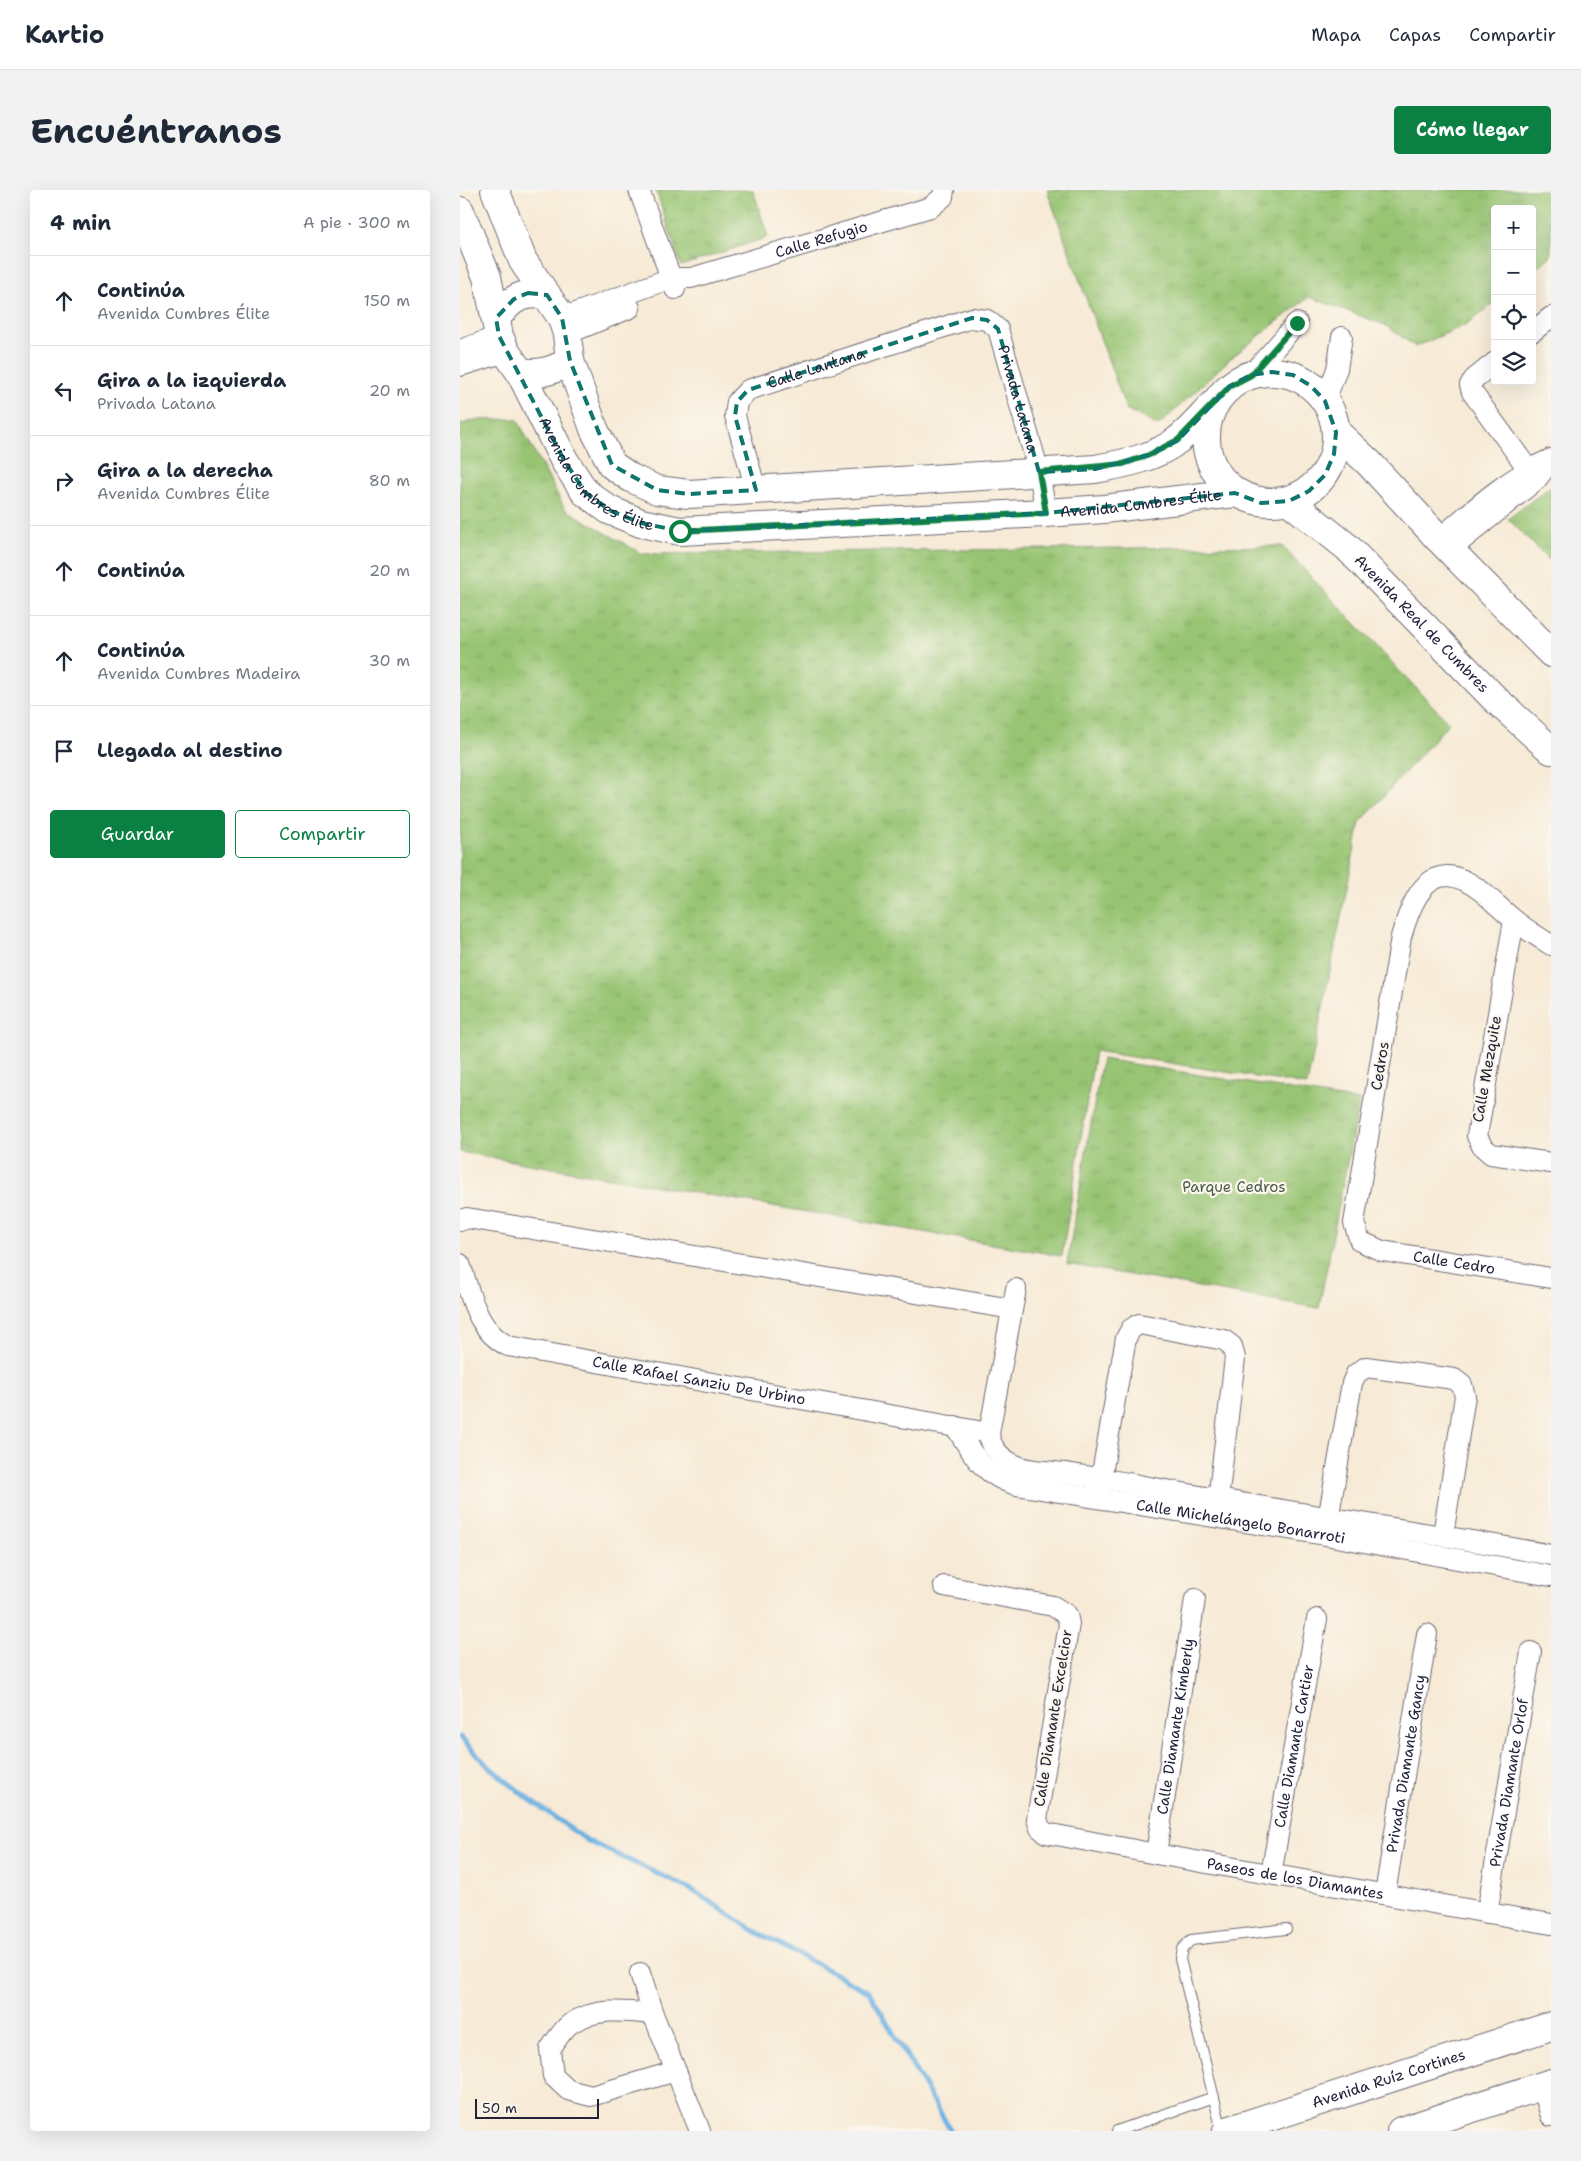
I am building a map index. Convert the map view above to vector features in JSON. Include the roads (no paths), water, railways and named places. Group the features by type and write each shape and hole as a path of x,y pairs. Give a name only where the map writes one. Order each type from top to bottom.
{"street":[{"name":"Avenida Cumbres Élite","path":"495,190 523,261 547,295 565,326 570,361 594,429 612,465 630,478 657,490 688,494 1039,472 1123,464 1149,455 1178,440 1215,403"},
{"path":"639,190 679,282"},
{"name":"Calle Refugio","path":"565,326 679,282 930,207 943,197 944,190"},
{"name":"Avenida Cumbres Élite","path":"460,211 488,277 505,344 564,460 585,492 609,510 640,523 680,531 1046,513 1104,509 1236,493"},
{"path":"505,344 514,298 528,293 547,295"},
{"path":"1536,329 1551,317"},
{"name":"Calle Lantana","path":"756,490 736,416 737,402 748,390 972,318 987,320"},
{"name":"Privada Latana","path":"987,320 998,329 1039,472 1046,513"},
{"path":"1251,375 1297,323"},
{"path":"1326,401 1337,369 1342,338"},
{"path":"460,366 505,344"},
{"path":"460,350 505,344 543,373 554,370 570,361"},
{"path":"1491,365 1474,378 1470,385 1472,392 1531,475"},
{"path":"1272,372 1293,375 1311,386 1326,401 1336,432 1334,454 1325,475 1309,491 1289,501 1261,503 1236,493 1217,476 1207,453 1206,427 1215,403 1230,386 1251,375 1272,372"},
{"path":"1336,432 1390,484 1445,545 1551,653"},
{"path":"1445,545 1551,460"},
{"path":"585,492 612,465"},
{"name":"Avenida Real de Cumbres","path":"1289,501 1347,547 1495,699 1551,750"},
{"name":"Cedros","path":"1360,1241 1354,1223 1400,937 1417,892 1428,883 1441,877 1454,878 1479,890 1514,920"},
{"path":"1514,920 1551,945"},
{"name":"Calle Mezquite","path":"1514,920 1477,1136 1482,1146 1491,1154 1551,1163"},
{"path":"460,1221 467,1218 1012,1309"},
{"name":"Calle Cedro","path":"1360,1241 1382,1251 1551,1278"},
{"name":"Calle Rafael Sanziu De Urbino","path":"460,1264 483,1327 494,1339 508,1346 989,1433"},
{"path":"989,1433 1016,1289"},
{"path":"1100,1488 1126,1338 1131,1328 1139,1324 1224,1340 1232,1346 1236,1358 1218,1500"},
{"path":"1327,1526 1352,1382 1356,1374 1366,1367 1454,1379 1462,1386 1465,1396 1443,1535"},
{"name":"Calle Michelángelo Bonarroti","path":"955,1426 976,1459 986,1470 1000,1480 1016,1485 1100,1488 1218,1500 1551,1576"},
{"name":"Calle Michelángelo Bonarroti","path":"989,1433 990,1443 998,1454 1021,1467 1100,1488 1327,1526 1443,1535 1551,1555"},
{"name":"Calle Diamante Excelcior","path":"944,1586 1053,1606 1067,1615 1069,1624 1037,1819 1040,1828"},
{"name":"Calle Diamante Kimberly","path":"1156,1854 1195,1599"},
{"name":"Calle Diamante Cartier","path":"1271,1874 1317,1620"},
{"name":"Privada Diamante Gancy","path":"1385,1894 1427,1634"},
{"name":"Privada Diamante Orlof","path":"1487,1913 1531,1652"},
{"name":"Paseos de los Diamantes","path":"1040,1828 1046,1833 1156,1854 1551,1924"},
{"path":"640,1973 653,2014 700,2131"},
{"path":"653,2014 619,2010 593,2013 569,2025 550,2049 554,2076 568,2090 591,2096 676,2071"},
{"name":"Avenida Ruíz Cortines","path":"1227,2131 1551,2026"},
{"path":"1401,2131 1547,2084 1551,2116"}],"lane":[{"path":"1222,2131 1180,1959 1182,1949 1190,1940 1286,1929"},
{"path":"1117,2131 1214,2097"}],"waterway":[{"path":"460,1737 488,1766 526,1797 588,1841 692,1890 753,1930 869,1992 951,2131"}],"park label":[{"name":"Parque Cedros","path":"1234,1187"}]}
